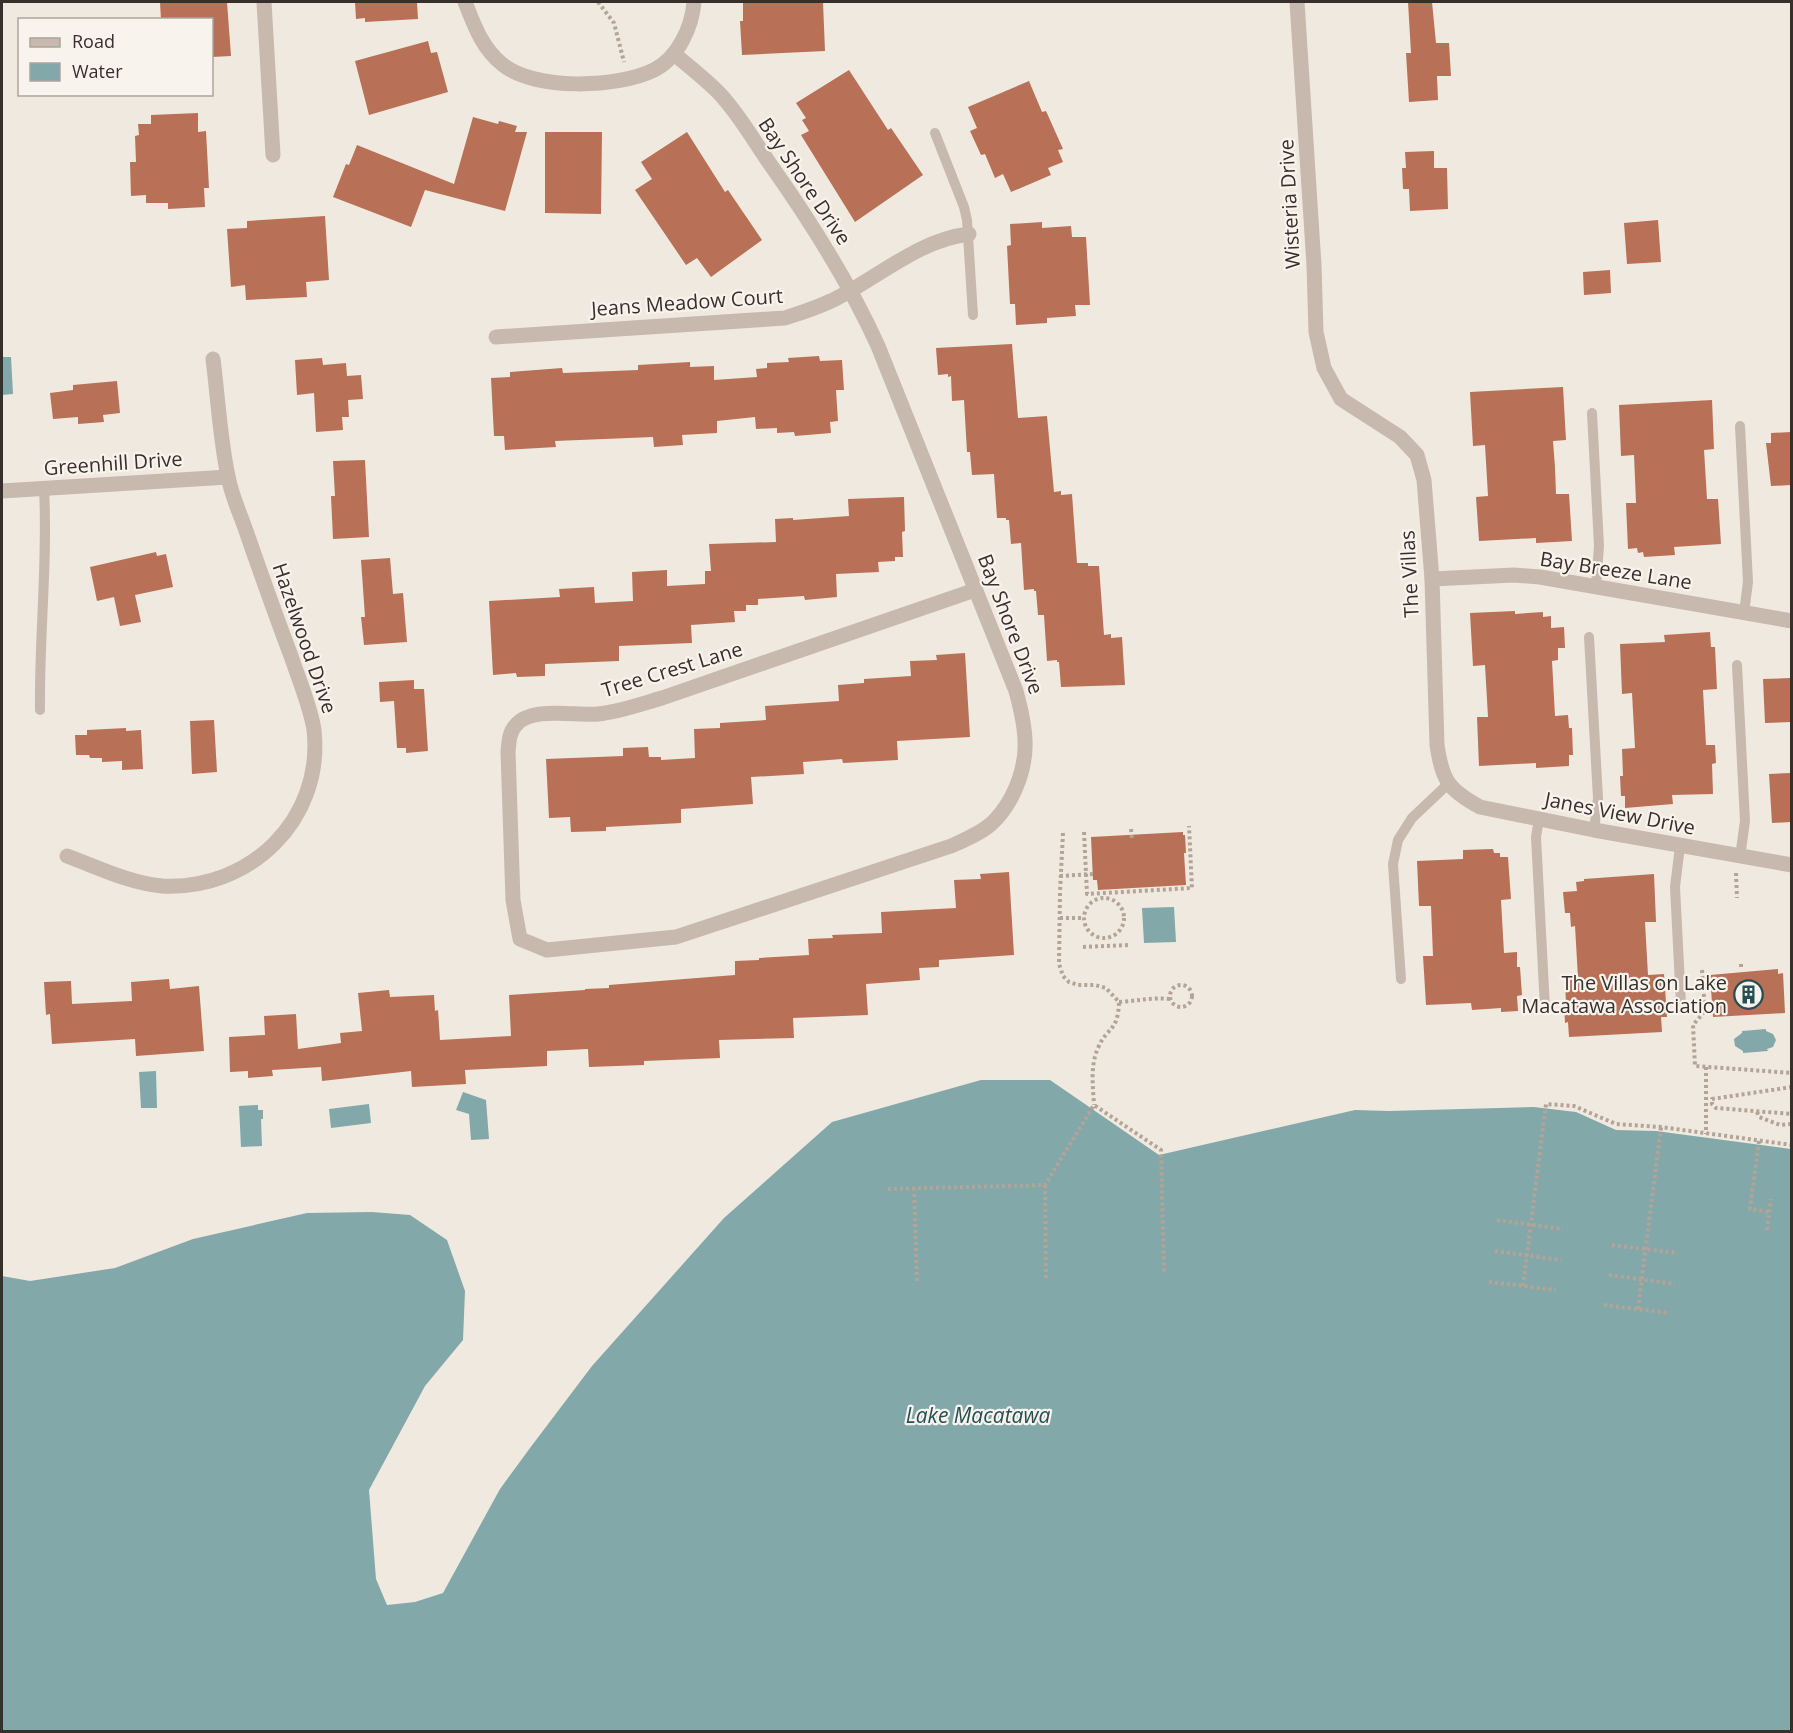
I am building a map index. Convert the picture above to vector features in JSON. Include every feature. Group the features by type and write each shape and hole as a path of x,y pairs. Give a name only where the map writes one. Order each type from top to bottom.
{"street":[{"path":"264,2 273,155"},
{"path":"465,2 477,32 488,50 504,66 525,76 548,82 577,83 626,80 655,70 674,54 692,19 693,2"},
{"name":"Wisteria Drive","path":"1297,2 1314,265 1316,332 1324,368 1341,399"},
{"name":"Bay Shore Drive","path":"520,939 547,950 676,937 951,846 992,824 1006,806 1017,786 1026,758 1026,736 1016,691 863,312 839,268 721,95 698,72 674,54"},
{"name":"Jeans Meadow Court","path":"496,337 785,318 813,309 932,243 969,234"},
{"name":"Hazelwood Drive","path":"66,856 126,878 161,886 198,883 234,874 259,856 290,828 309,790 315,763 314,728 228,477 213,360"},
{"name":"The Villas","path":"1341,399 1400,438 1417,455 1424,480 1432,579 1437,745 1440,765 1448,784"},
{"name":"Greenhill Drive","path":"2,491 228,477"},
{"name":"Bay Breeze Lane","path":"1432,579 1514,575 1596,586 1791,621"},
{"name":"Tree Crest Lane","path":"520,939 513,900 508,752 510,737 516,724 527,717 541,714 603,714 662,698 975,590"},
{"name":"Janes View Drive","path":"1448,784 1464,798 1480,807 1791,865"}],"lane":[{"path":"935,133 964,207 969,234 973,315"},
{"path":"1592,413 1599,546 1596,586"},
{"path":"1740,426 1748,582 1744,613"},
{"path":"40,710 44,489"},
{"path":"1589,637 1598,798 1594,830"},
{"path":"1737,665 1745,821 1740,857"},
{"path":"1401,979 1394,864 1398,840 1412,818 1448,784"},
{"path":"1539,819 1536,837 1545,1008"},
{"path":"1680,846 1676,887 1681,1004"}],"path":[{"path":"598,2 614,23 624,65"},
{"path":"1084,832 1087,894 1104,895 1192,888 1189,826"},
{"path":"1131,829 1132,840"},
{"path":"1046,1278 1045,1185 1094,1105 1094,1059 1099,1045 1119,1017 1119,1002 1106,988 1069,982 1063,976 1059,964 1063,833"},
{"path":"1736,873 1737,898"},
{"path":"1060,876 1093,874"},
{"path":"1104,895 1121,906 1125,918 1120,931 1115,936 1106,938 1094,936 1089,932 1083,918 1087,906 1104,895"},
{"path":"1060,918 1083,918"},
{"path":"1106,938 1106,946"},
{"path":"1083,947 1130,945"},
{"path":"1702,970 1705,1011 1693,1025 1695,1066 1791,1073"},
{"path":"1179,986 1186,986 1192,994 1191,1001 1185,1006 1175,1005 1171,999 1173,989 1179,986"},
{"path":"1119,1002 1134,1002 1152,997 1171,999"},
{"path":"1706,1067 1709,1099 1707,1134"},
{"path":"1709,1099 1791,1087"},
{"path":"1709,1099 1716,1108 1791,1114"},
{"path":"1523,1286 1546,1104 1574,1106 1616,1124 1661,1127 1791,1145"},
{"path":"1094,1105 1161,1150 1164,1273"},
{"path":"1757,1112 1759,1118 1780,1125 1791,1124"},
{"path":"1638,1309 1661,1127"},
{"path":"1759,1141 1750,1209 1769,1212"},
{"path":"888,1189 1045,1185"},
{"path":"914,1188 917,1281"},
{"path":"1767,1230 1771,1199"},
{"path":"1497,1220 1563,1229"},
{"path":"1612,1245 1678,1253"},
{"path":"1495,1251 1561,1260"},
{"path":"1610,1275 1676,1284"},
{"path":"1490,1282 1556,1290"},
{"path":"1604,1305 1670,1313"}],"water":[{"path":"2,357 11,357 13,394 2,395"},
{"path":"1174,907 1176,942 1144,943 1142,908"},
{"path":"1766,1029 1773,1034 1776,1040 1773,1047 1767,1049 1768,1051 1743,1053 1735,1046 1734,1039 1742,1031"},
{"path":"156,1071 157,1108 141,1108 139,1072"},
{"name":"Lake Macatawa","path":"981,1080 1050,1080 1159,1155 1355,1110 1534,1107 1576,1112 1616,1130 1656,1131 1791,1149 1791,1731 2,1731 2,1276 30,1281 115,1268 193,1239 307,1213 372,1212 410,1215 447,1240 465,1291 463,1340 425,1386 369,1490 376,1579 387,1605 415,1602 443,1593 500,1489 530,1448 592,1366 724,1218 832,1122"},
{"path":"463,1092 486,1100 489,1139 471,1140 469,1114 456,1110"},
{"path":"369,1104 371,1123 331,1128 329,1109"},
{"path":"258,1105 258,1110 263,1110 262,1146 241,1147 239,1106"}],"building":[{"path":"160,2 227,2 231,56 213,57 213,18 161,18"},
{"path":"355,2 417,2 418,19 365,22 365,18 356,19"},
{"path":"743,2 823,2 825,51 742,55 740,21 743,21"},
{"path":"1408,2 1432,2 1436,43 1449,43 1451,76 1437,76 1438,100 1409,102 1406,53 1411,53"},
{"path":"428,41 431,53 437,52 448,92 369,115 355,61"},
{"path":"849,70 888,130 891,128 923,175 855,222 801,135 809,131 802,120 806,118 796,103"},
{"path":"1029,81 1042,112 1046,111 1063,149 1058,150 1063,162 1048,168 1051,175 1011,192 1003,174 995,178 985,154 981,155 970,131 977,128 968,107"},
{"path":"198,113 198,132 206,131 209,188 204,188 205,207 168,209 168,203 146,203 146,195 131,196 130,162 136,162 135,136 139,135 138,124 151,124 151,115"},
{"path":"473,117 498,124 499,121 517,126 515,132 527,132 505,211 425,190 411,227 333,197 346,164 349,165 357,145 454,184"},
{"path":"545,132 602,132 601,214 545,213"},
{"path":"687,132 725,192 728,190 762,240 711,277 697,258 686,265 635,190 652,179 641,162"},
{"path":"1434,151 1434,168 1447,168 1448,209 1410,211 1409,189 1403,189 1402,168 1406,168 1405,152"},
{"path":"325,216 329,280 306,282 307,297 246,300 245,285 231,287 227,229 247,228 247,221"},
{"path":"1658,220 1661,262 1627,264 1624,223"},
{"path":"1042,222 1042,228 1071,226 1072,237 1086,237 1090,305 1075,305 1076,316 1047,318 1047,323 1016,325 1015,304 1010,304 1007,246 1011,245 1010,224"},
{"path":"1610,270 1611,293 1584,295 1583,272"},
{"path":"1012,344 1018,418 1047,416 1054,492 1061,491 1061,495 1072,494 1077,563 1099,566 1104,635 1111,634 1111,638 1122,637 1125,685 1061,687 1059,662 1057,660 1047,661 1044,615 1038,615 1036,591 1034,589 1024,590 1021,543 1011,544 1009,520 997,518 994,474 972,475 970,452 967,452 964,400 952,401 951,376 938,375 936,348"},
{"path":"819,356 820,361 842,360 844,390 836,390 838,421 830,422 831,433 795,436 794,432 777,433 777,428 756,429 755,417 717,421 717,433 682,435 683,445 654,447 653,437 555,441 556,447 505,450 504,436 494,436 491,378 510,377 510,372 562,368 563,373 638,370 638,365 690,362 690,367 714,366 714,380 757,377 756,369 767,368 767,363 789,362 788,358"},
{"path":"322,358 323,365 346,363 347,376 361,375 363,399 348,400 349,417 342,417 343,430 316,432 314,393 297,395 295,360"},
{"path":"117,381 120,413 103,415 104,422 78,424 78,417 53,419 50,393 73,390 73,385"},
{"path":"1563,387 1566,440 1553,441 1556,494 1569,494 1572,541 1536,543 1536,538 1479,541 1476,497 1488,496 1485,445 1473,446 1470,392"},
{"path":"1712,400 1714,449 1704,450 1707,499 1718,499 1721,544 1674,547 1675,555 1644,557 1643,552 1638,553 1637,548 1628,549 1626,503 1636,503 1634,455 1621,456 1619,405"},
{"path":"1791,432 1791,485 1771,486 1766,443 1771,443 1771,433"},
{"path":"365,460 369,537 333,539 331,496 335,496 333,461"},
{"path":"904,497 903,557 895,557 895,561 878,562 879,572 836,574 837,597 805,600 804,596 758,599 758,605 746,605 746,611 734,611 735,622 691,625 692,643 619,646 619,661 545,664 545,676 517,677 516,673 493,675 489,601 560,597 559,589 594,587 595,603 633,601 632,572 667,570 667,586 705,584 705,571 711,571 709,544 776,542 775,519 849,516 848,499"},
{"path":"156,552 157,556 166,554 173,587 135,595 141,622 120,626 114,597 97,601 90,567"},
{"path":"390,558 393,594 403,593 407,642 364,645 361,617 365,617 361,560"},
{"path":"1515,611 1515,614 1543,612 1543,617 1551,616 1551,628 1564,627 1565,648 1558,648 1558,660 1552,661 1555,716 1568,715 1569,728 1572,728 1573,755 1569,755 1569,766 1536,768 1536,763 1479,766 1477,717 1488,717 1485,665 1473,666 1470,613"},
{"path":"1710,632 1711,647 1715,647 1717,689 1703,690 1706,745 1715,745 1716,763 1712,764 1713,794 1672,795 1673,804 1625,808 1625,796 1621,796 1622,749 1635,748 1632,693 1622,694 1620,644 1665,642 1664,635"},
{"path":"965,653 970,737 897,741 898,760 843,763 842,759 803,762 804,774 751,777 753,804 681,809 681,823 606,827 606,831 571,832 570,817 549,818 546,759 623,756 623,748 648,747 649,757 661,757 661,760 695,758 694,729 720,728 720,723 766,720 765,706 839,701 838,685 864,683 864,679 911,676 910,661 937,660 936,655"},
{"path":"1791,678 1791,722 1765,723 1763,679"},
{"path":"414,680 414,689 424,689 428,751 406,753 406,748 397,748 394,701 380,702 379,682"},
{"path":"214,720 217,772 192,774 190,721"},
{"path":"126,728 126,731 141,730 143,769 122,770 122,761 102,762 102,758 76,755 75,735 87,735 87,730"},
{"path":"1791,773 1791,822 1772,823 1769,774"},
{"path":"1183,832 1185,835 1186,885 1098,890 1097,880 1093,880 1091,837"},
{"path":"1493,849 1494,853 1500,853 1500,857 1508,857 1511,899 1501,900 1504,953 1517,952 1522,995 1517,996 1518,1011 1501,1012 1501,1008 1472,1010 1471,1003 1426,1005 1423,956 1433,956 1431,906 1419,906 1417,861 1463,859 1463,850"},
{"path":"1009,872 1014,955 939,960 939,967 919,968 920,980 866,984 868,1015 793,1018 794,1038 719,1040 720,1058 644,1061 644,1065 589,1067 588,1049 547,1051 547,1066 465,1070 466,1084 412,1087 411,1071 322,1081 321,1067 272,1070 273,1076 248,1078 248,1071 230,1072 229,1037 265,1035 264,1016 296,1014 298,1049 341,1043 340,1033 362,1031 358,993 389,990 390,997 434,995 435,1011 438,1010 440,1040 511,1036 509,995 609,988 609,985 735,975 735,961 809,955 808,939 833,938 832,935 882,933 881,912 956,908 954,880 981,879 980,874"},
{"path":"1654,874 1656,922 1645,922 1648,975 1664,974 1667,1017 1661,1017 1662,1032 1569,1037 1568,1022 1565,1023 1565,978 1578,978 1575,926 1571,927 1570,913 1565,913 1563,892 1577,891 1576,882 1584,881 1584,879"},
{"name":"The Villas on Lake Macatawa Association","path":"1778,969 1778,974 1783,973 1785,1013 1713,1017 1710,975"},
{"path":"169,979 170,989 199,986 204,1051 136,1056 135,1039 52,1044 50,1014 46,1015 44,982 71,981 72,1004 132,1001 131,982"}],"place":[{"name":"The Villas on Lake Macatawa Association","path":"1748,994"}]}
